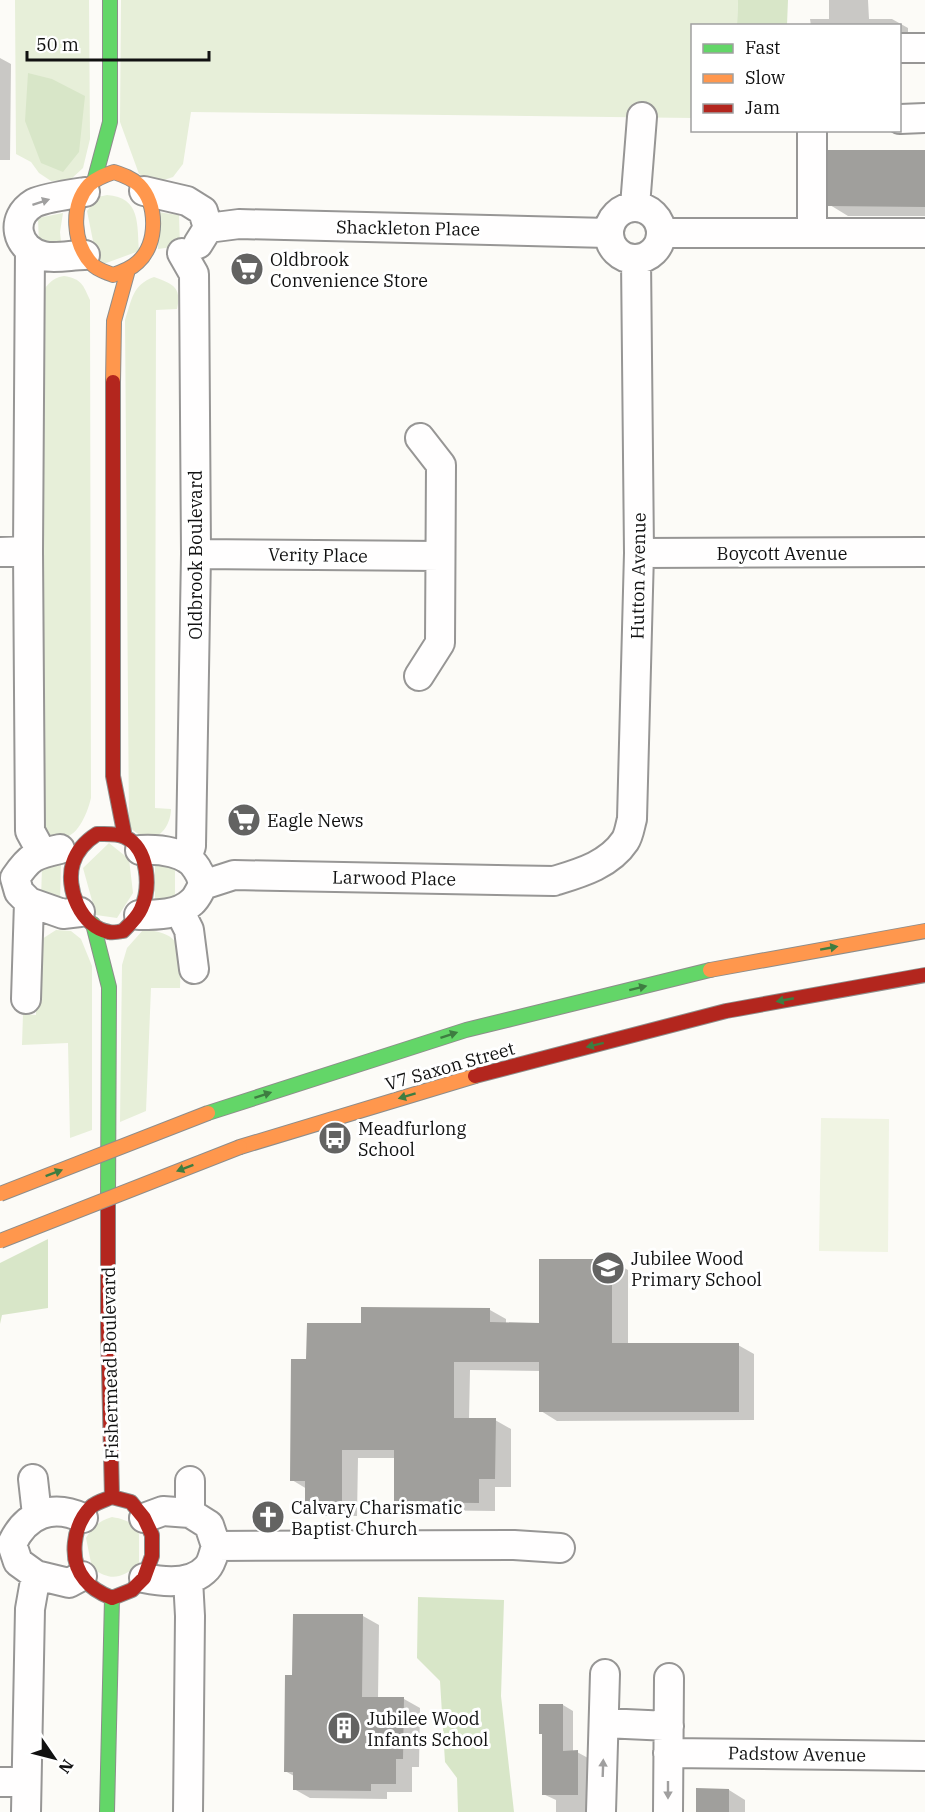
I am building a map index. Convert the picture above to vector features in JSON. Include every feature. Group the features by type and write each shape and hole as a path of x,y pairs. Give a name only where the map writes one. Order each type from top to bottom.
{"street":[{"path":"109,987 125,935 146,896 148,881 148,873 132,843 113,776 114,321 77,233 76,212 90,185 110,122 110,0"},
{"path":"901,48 925,48"},
{"path":"635,206 642,117"},
{"path":"901,118 925,118"},
{"path":"110,122 118,141"},
{"path":"812,132 812,233"},
{"path":"114,321 136,263 150,240 153,225 151,206 125,160"},
{"path":"16,234 44,256 90,260 113,275 136,263 171,256 195,248 208,228 203,211 187,201 138,185 114,172 90,185 34,203 22,214 16,234 28,551 30,831 42,853"},
{"path":"635,206 646,209 655,216 661,233 654,250 646,257 636,259 627,258 617,252 608,233 610,223 616,214 624,208 635,206"},
{"name":"Shackleton Place","path":"208,228 239,224 608,233"},
{"path":"661,233 925,233"},
{"name":"Oldbrook Boulevard","path":"182,253 194,274 196,554 191,846 187,859"},
{"name":"Hutton Avenue","path":"585,872 612,855 626,840 633,819 639,553 636,259"},
{"path":"418,676 440,643 441,465 420,438"},
{"path":"0,552 28,551"},
{"name":"Boycott Avenue","path":"639,553 925,552"},
{"name":"Verity Place","path":"196,554 440,556"},
{"path":"105,805 113,776"},
{"path":"115,834 132,843 187,859 198,868 203,885 192,902 180,910 158,915 125,935 108,932 87,918 63,914 29,902 7,878 27,860 42,853 91,837 115,834"},
{"path":"91,837 71,870 74,892 87,918 109,987"},
{"name":"Larwood Place","path":"203,885 234,875 554,881 585,872"},
{"path":"26,999 29,902"},
{"path":"180,910 189,930 194,969"},
{"name":"V7 Saxon Street","path":"0,1194 208,1113 466,1030 720,968 925,931"},
{"name":"V7 Saxon Street","path":"0,1241 240,1147 481,1074 726,1011 925,975"},
{"name":"Fishermead Boulevard","path":"109,987 108,1230 112,1497"},
{"path":"33,1479 37,1515"},
{"path":"190,1481 190,1513"},
{"path":"112,1497 131,1502 144,1518 152,1534 152,1556 144,1578 132,1590 112,1598 94,1590 82,1576 75,1559 75,1536 83,1518 93,1505 112,1497"},
{"path":"82,1576 69,1583 36,1575 18,1563 6,1544 19,1528 37,1515 67,1510 83,1518"},
{"path":"144,1518 163,1512 190,1513 209,1525 216,1546 207,1567 188,1579 160,1581 144,1578"},
{"path":"216,1546 514,1545 560,1548"},
{"path":"26,1812 13,1782 30,1608 36,1575"},
{"path":"188,1579 190,1616 188,1812"},
{"path":"108,1812 112,1598"},
{"path":"601,1812 604,1674"},
{"path":"668,1812 669,1678"},
{"name":"Padstow Avenue","path":"604,1723 668,1739 925,1756"}],"green space":[{"path":"15,0 89,0 90,139 83,168 70,180 51,181 39,173 31,162 16,154"},
{"path":"121,0 738,0 737,24 691,24 691,118 191,112 183,164 173,177 155,183 139,174 120,122"},
{"path":"738,0 788,0 787,24 737,24"},
{"path":"28,73 52,79 85,96 79,152 63,172 41,163 25,121"},
{"path":"107,195 118,197 132,207 137,222 139,251 98,266 87,211 98,197"},
{"path":"157,212 179,215 180,246 158,249"},
{"path":"63,213 60,232 62,252 39,247 38,218"},
{"path":"64,276 75,279 81,284 90,300 91,798 85,816 75,832 61,838 42,830 38,298 52,281"},
{"path":"154,277 171,284 178,296 177,309 156,310 155,808 171,809 167,825 161,833 145,837 129,827 125,320 137,289"},
{"path":"109,843 129,859 133,893 117,918 96,915 83,868"},
{"path":"61,863 60,903 41,899 42,867"},
{"path":"155,864 175,868 175,897 155,902"},
{"path":"56,930 71,931 81,939 92,966 92,1130 70,1138 68,1043 22,1045 23,1014 36,1015 37,948 42,939"},
{"path":"143,930 167,935 178,946 181,964 180,988 151,988 146,1111 120,1122 122,965 127,948"},
{"path":"821,1118 889,1119 888,1252 819,1251"},
{"path":"48,1239 48,1308 2,1315 0,1324 0,1263"},
{"path":"112,1517 127,1521 139,1530 139,1565 116,1577 105,1575 92,1568 86,1538 96,1525"},
{"path":"418,1597 504,1600 501,1696 514,1812 458,1812 457,1778 445,1762 440,1681 417,1658"}],"building":[{"path":"828,150 925,150 925,207 828,206"},
{"path":"539,1259 612,1259 612,1343 739,1343 739,1412 539,1412 539,1362 454,1362 454,1418 496,1418 495,1479 479,1479 479,1503 394,1502 394,1450 342,1450 342,1508 305,1507 305,1481 290,1481 291,1359 306,1359 307,1323 361,1323 361,1307 490,1308 490,1322 539,1323"},
{"name":"Jubilee Wood Infants School","path":"293,1614 363,1614 362,1697 404,1697 403,1759 396,1759 396,1784 371,1784 371,1791 293,1790 293,1772 284,1772 285,1675 292,1675"},
{"path":"539,1704 563,1704 563,1751 578,1750 578,1795 542,1795 542,1734 539,1734"},
{"path":"696,1788 729,1789 729,1812 696,1812"}],"traffic: fast":[{"path":"95,178 110,122 110,0"},
{"path":"93,924 109,987 108,1203"},
{"path":"208,1113 466,1030 710,970"},
{"path":"107,1812 112,1598"}],"traffic: slow":[{"path":"114,172 139,185 150,203 153,224 152,235 145,254 132,267 113,275 96,268 86,256 76,225 79,203 89,185 114,172"},
{"path":"113,382 114,321 128,270"},
{"path":"710,970 925,931"},
{"path":"240,1147 475,1076"},
{"path":"0,1194 208,1113"},
{"path":"0,1241 240,1147"}],"traffic: jam":[{"path":"113,382 113,776 125,837"},
{"path":"97,834 115,834 125,837 139,850 146,870 146,891 141,909 123,931 109,932 90,923 83,915 73,894 71,884 73,863 82,846 97,834"},
{"path":"475,1076 726,1011 925,975"},
{"path":"108,1203 112,1497"},
{"path":"112,1497 131,1502 144,1518 152,1535 152,1556 144,1578 132,1590 112,1598 97,1591 85,1580 76,1563 75,1553 77,1533 85,1514 93,1505 112,1497"}],"place":[{"name":"Oldbrook Convenience Store","path":"247,269"},
{"name":"Eagle News","path":"244,820"},
{"name":"Meadfurlong School","path":"335,1138"},
{"name":"Jubilee Wood Primary School","path":"608,1268"},
{"name":"Calvary Charismatic Baptist Church","path":"268,1517"},
{"name":"Jubilee Wood Infants School","path":"344,1728"}]}
